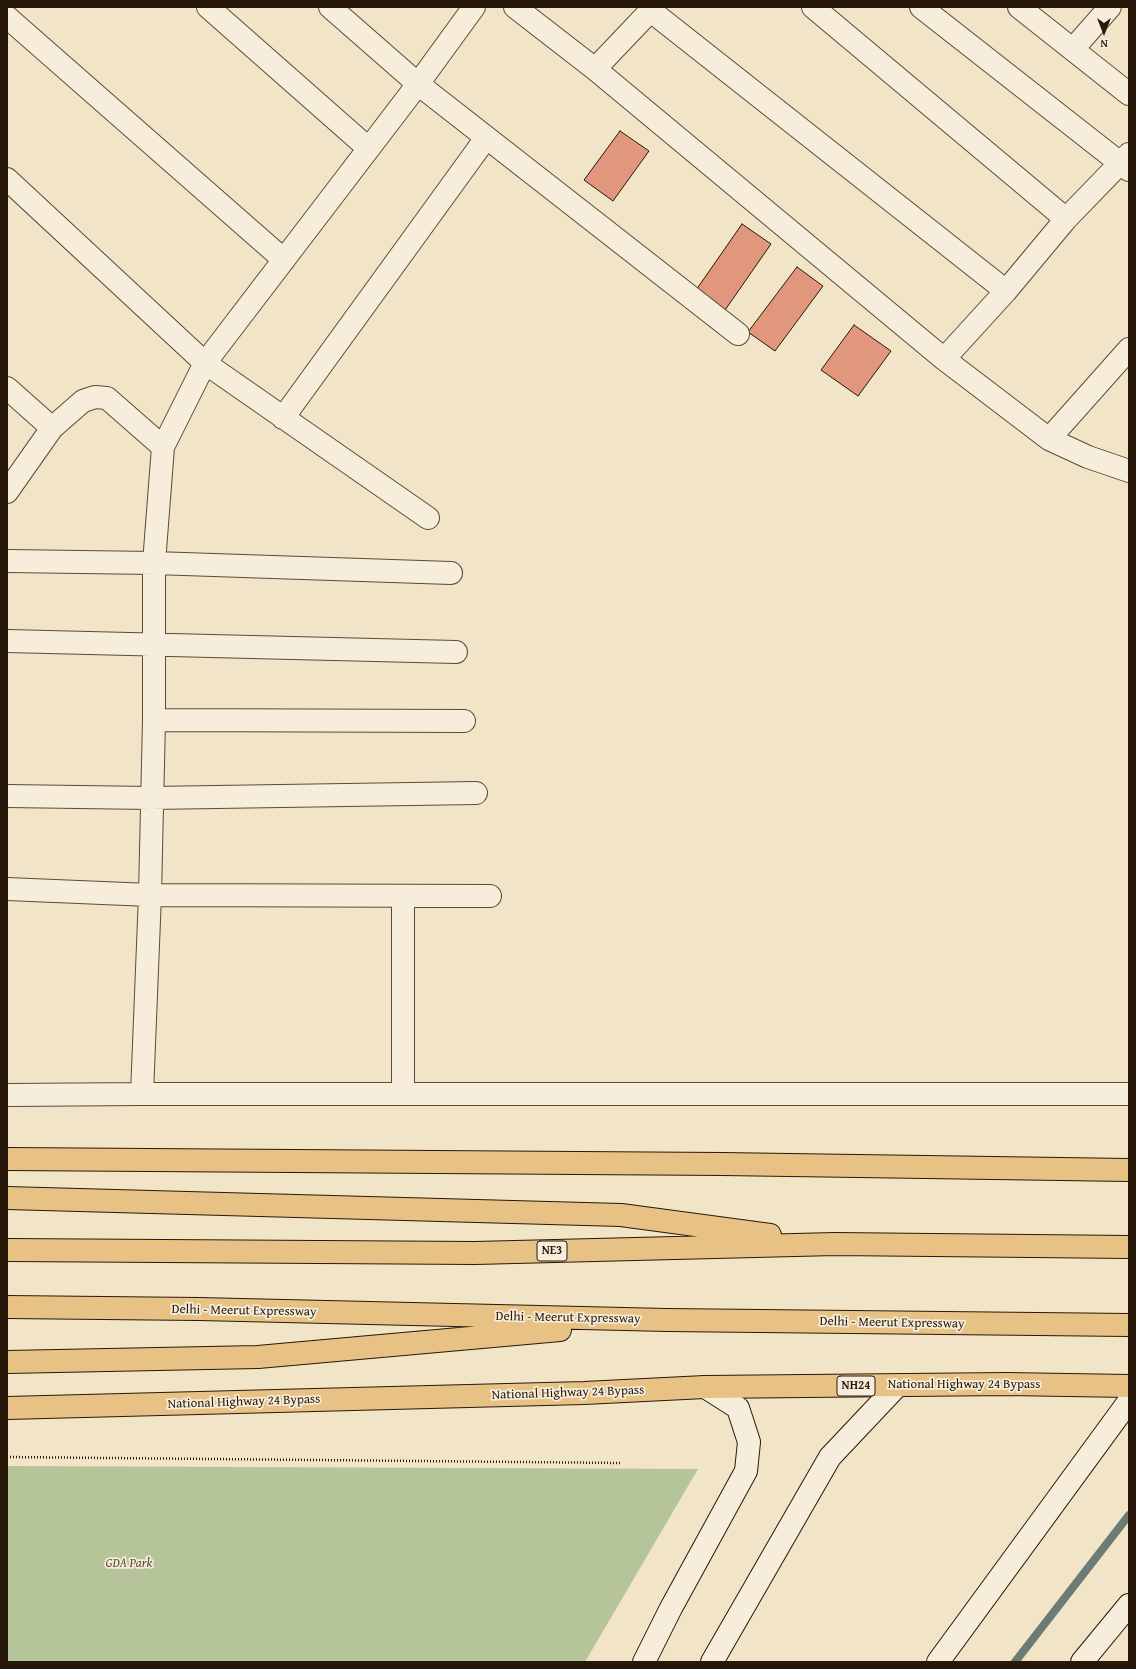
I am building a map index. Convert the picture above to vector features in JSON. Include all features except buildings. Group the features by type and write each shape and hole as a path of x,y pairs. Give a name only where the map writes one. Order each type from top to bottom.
{"highway":[{"path":"7,1159 722,1164 1129,1170"},
{"path":"7,1198 621,1215 835,1244"},
{"name":"NE3","path":"7,1250 475,1253 835,1244 1129,1247"},
{"name":"Delhi - Meerut Expressway","path":"7,1307 199,1309 667,1320 1129,1325"},
{"path":"7,1362 258,1357 667,1320"},
{"name":"National Highway 24 Bypass","path":"7,1408 584,1393 705,1387 1007,1384 1129,1386"}],"street":[{"path":"208,7 368,148"},
{"path":"330,7 418,84 738,334"},
{"path":"142,1094 150,895 151,798 154,720 154,563 163,448 205,362 418,84 474,7"},
{"path":"515,7 595,69 944,359 1049,439 1088,457 1129,471"},
{"path":"812,7 1066,219"},
{"path":"921,7 1007,76 1126,162 1066,219 1006,291 944,359"},
{"path":"1019,7 1129,94"},
{"path":"1073,49 1110,7"},
{"path":"595,69 653,9 1006,291"},
{"path":"7,17 284,260"},
{"path":"283,418 486,138"},
{"path":"7,179 205,362 428,518"},
{"path":"1049,439 1129,349"},
{"path":"7,388 52,428"},
{"path":"8,488 52,428 83,401 95,397 107,398 163,448"},
{"path":"7,561 154,563 451,573"},
{"path":"7,641 456,652"},
{"path":"154,720 464,721"},
{"path":"7,796 151,798 476,793"},
{"path":"7,889 150,895 490,896"},
{"path":"403,896 403,1094"},
{"path":"7,1095 1129,1094"},
{"path":"712,1662 830,1457 897,1386"},
{"path":"644,1662 671,1608 746,1471 749,1442 738,1408 705,1387"},
{"path":"938,1662 1129,1402"},
{"path":"1082,1662 1129,1605"}],"path":[{"path":"7,1457 622,1463"}],"green space":[{"name":"GDA Park","path":"7,1466 698,1469 585,1662 7,1662"}],"waterway":[{"path":"1015,1662 1129,1515"}]}
